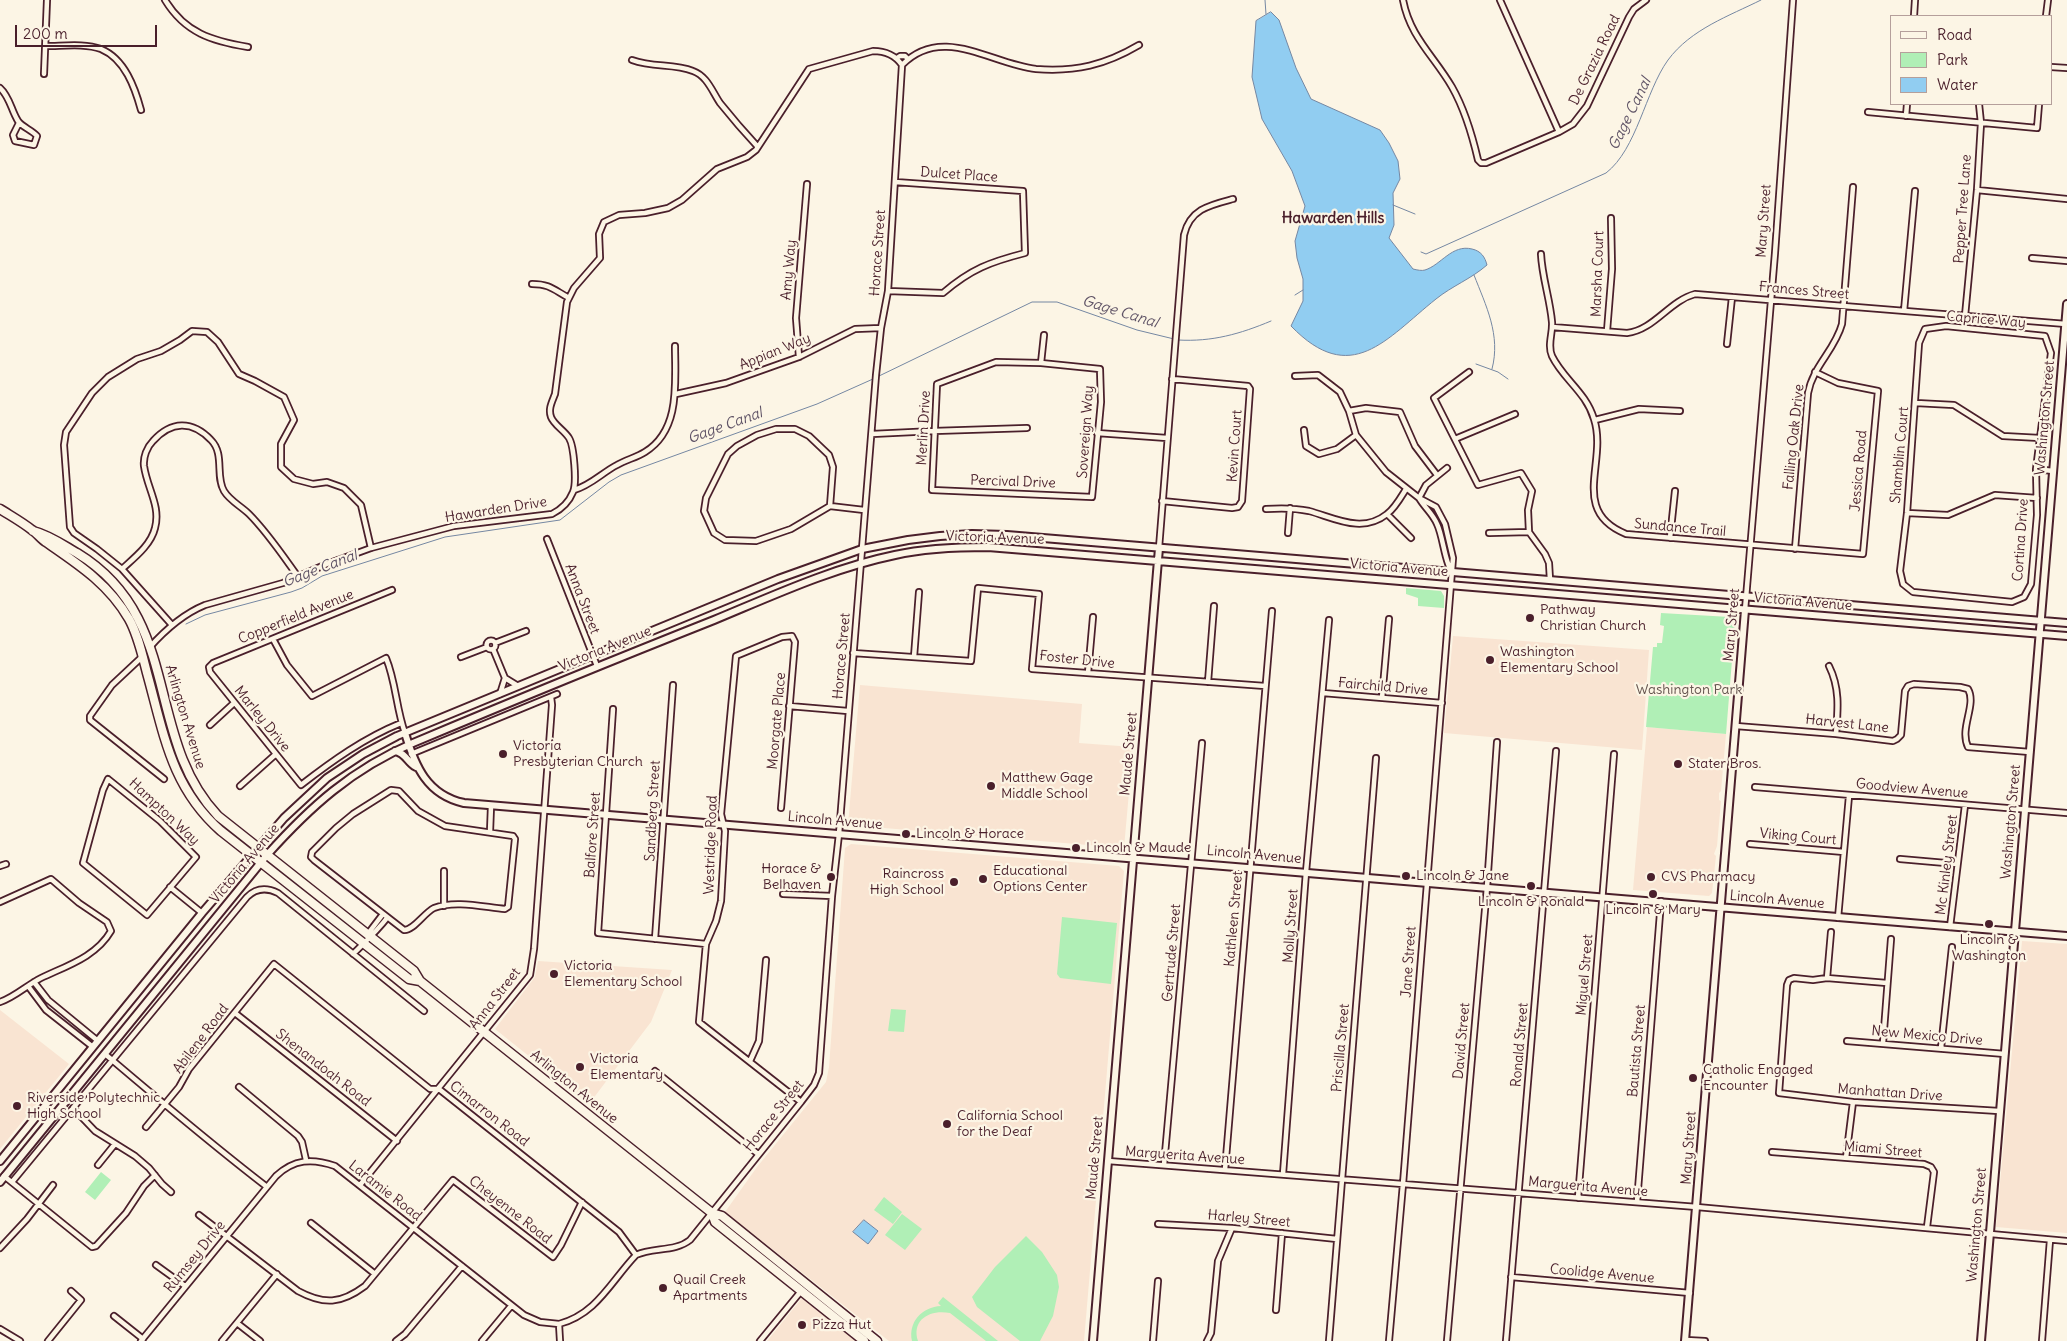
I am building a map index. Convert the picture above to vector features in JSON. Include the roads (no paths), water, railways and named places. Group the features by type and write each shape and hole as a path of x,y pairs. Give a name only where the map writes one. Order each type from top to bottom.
{"main road":[{"name":"Washington Street","path":"1980,1341 2067,304"},
{"name":"Arlington Avenue","path":"0,509 33,530 44,541 87,570 114,597 130,621 143,656 161,724 181,783 192,800 211,822 363,944 409,978 420,982 712,1213 722,1216 877,1341"},
{"name":"Arlington Avenue","path":"33,530 46,534 109,576 134,609 146,632 186,769 204,802 218,816 267,856 414,971 420,982"},
{"name":"Victoria Avenue","path":"0,1161 202,913 284,818 327,778 363,754 404,733 778,579 862,549 908,540 972,534 2067,623"},
{"name":"Victoria Avenue","path":"2,1179 261,862 293,826 324,797 358,772 408,745 597,666 789,589 860,564 894,555 957,547 998,548 2067,636"},
{"name":"Maude Street","path":"1093,1341 1159,548"},
{"name":"Mary Street","path":"1686,1340 1745,610"},
{"name":"Lincoln Avenue","path":"404,733 417,767 429,785 447,798 464,803 2067,936"},
{"path":"395,751 403,754 411,764 417,767"},
{"name":"Arlington Avenue","path":"712,1213 715,1222 864,1341"}],"street":[{"path":"44,74 47,0"},
{"path":"165,0 184,24 196,33 248,47"},
{"name":"De Grazia Road","path":"1403,0 1408,22 1414,34 1440,67 1458,97 1470,127 1478,160 1481,163 1486,163 1559,132 1573,124 1587,106 1629,17 1634,9 1646,0"},
{"path":"1500,0 1559,132"},
{"name":"Mary Street","path":"1745,610 1752,545 1793,0"},
{"path":"1914,15 1915,0"},
{"path":"2046,15 2048,0"},
{"path":"46,46 88,47 100,49 111,55 130,78 141,110"},
{"path":"675,346 676,394 670,420 660,437 646,452 616,465 582,488 574,490 573,446 569,437 554,421 550,409 555,394 569,298 574,288 600,258 599,234 604,222 620,215 668,208 682,200 717,169 747,157 758,148 809,70 873,51 884,51 897,58 902,65 908,59 937,47 951,46 964,48 1003,62 1035,68 1064,70 1089,68 1112,60 1139,46"},
{"path":"897,58 905,56 908,59"},
{"path":"632,60 651,66 672,66 696,72 703,77 721,103 758,148"},
{"name":"Horace Street","path":"636,1255 646,1250 682,1246 690,1240 802,1102 819,1074 864,510 881,328 888,291 902,65"},
{"path":"2052,67 2067,68"},
{"path":"0,88 9,99 19,122 37,136 34,145 15,141 13,135 19,122"},
{"path":"1906,116 1907,105"},
{"name":"Pepper Tree Lane","path":"1965,316 1977,190 1981,123 1979,105"},
{"path":"1868,112 2037,128 2039,105"},
{"name":"Dulcet Place","path":"888,291 943,293 962,276 990,262 1025,253 1023,190 895,182"},
{"name":"Amy Way","path":"799,357 796,318 808,184"},
{"name":"Falling Oak Drive","path":"1795,549 1810,381 1836,341 1840,331 1844,306 1854,187"},
{"path":"1977,190 2067,199"},
{"path":"1904,311 1915,191"},
{"name":"Maude Street","path":"1159,548 1186,226 1201,209 1233,199"},
{"name":"Marsha Court","path":"1607,331 1612,269 1611,218"},
{"name":"Sundance Trail","path":"1541,254 1542,272 1552,313 1551,354 1586,402 1595,420 1597,440 1594,504 1600,516 1615,530 1626,534 1863,554"},
{"path":"2032,258 2067,261"},
{"path":"532,284 551,286 569,298"},
{"name":"Frances Street","path":"1552,327 1635,332 1644,328 1684,297 1695,294 2066,324"},
{"path":"1728,344 1732,297"},
{"name":"Caprice Way","path":"1925,328 1946,326 2045,336"},
{"name":"Appian Way","path":"676,394 726,383 799,357 856,329 881,328"},
{"name":"Shamblin Court","path":"1903,584 1900,571 1907,513 1919,343 1925,328"},
{"path":"172,625 122,569 98,549 74,533 70,527 64,445 66,432 92,393 108,377 137,359 160,351 192,331 207,332 218,342 239,374 284,397 294,420 280,444 281,467 294,479 313,484 327,482 344,488 361,505 371,548"},
{"path":"1041,363 1044,335"},
{"name":"Cortina Drive","path":"1903,584 1913,592 2012,602 2024,596 2031,584 2036,469 2051,352 2045,336"},
{"name":"Merlin Drive","path":"932,490 937,384 996,362 1041,363 1100,369"},
{"name":"Sovereign Way","path":"1092,497 1101,402 1100,369"},
{"path":"1470,372 1434,398 1478,485 1521,473 1532,491 1528,510 1529,532 1545,554 1549,563 1550,580"},
{"name":"Jessica Road","path":"1815,372 1838,383 1878,390 1863,554"},
{"path":"1294,376 1318,375 1340,392 1349,411 1356,435 1386,472 1406,489 1436,507 1445,524 1452,549 1452,572"},
{"name":"Kevin Court","path":"1162,501 1232,508 1238,507 1242,501 1250,389 1248,386 1172,379"},
{"path":"1916,403 1954,405 2004,436 2040,438"},
{"path":"1349,411 1366,408 1400,412 1415,446 1438,476"},
{"path":"1595,420 1639,409 1680,411"},
{"path":"1456,439 1515,414"},
{"path":"122,569 147,543 155,530 158,512 144,464 148,447 164,430 177,425 187,426 202,432 213,442 218,451 224,490 264,530 299,578"},
{"path":"872,434 934,430 1027,428"},
{"path":"830,506 833,467 829,455 809,436 795,430 776,429 757,435 737,446 728,454 706,498 704,511 714,533 725,540 756,541 792,529 830,506 864,510"},
{"path":"1304,430 1306,446 1319,454 1337,449 1356,435"},
{"path":"1097,433 1167,438"},
{"path":"1419,498 1426,485 1448,468"},
{"path":"2036,469 2053,471"},
{"path":"1266,509 1290,508 1308,511 1350,524 1371,522 1387,514 1406,489"},
{"name":"Hawarden Drive","path":"164,779 90,720 90,716 110,687 172,625 193,610 299,578 327,564 371,548 454,526 552,514 565,505 574,490"},
{"name":"Percival Drive","path":"932,490 1092,497"},
{"path":"1670,538 1675,491"},
{"path":"1907,513 1948,515 1995,495 2036,498"},
{"path":"1419,498 1437,524 1446,550 1448,566 1452,572"},
{"path":"1288,533 1290,508"},
{"path":"1387,514 1411,538"},
{"path":"1489,533 1529,532"},
{"name":"Anna Street","path":"547,539 597,666"},
{"name":"Jane Street","path":"1389,1341 1452,572"},
{"name":"Foster Drive","path":"854,653 972,661 978,588 1039,594 1032,669 1265,686"},
{"name":"Copperfield Avenue","path":"209,667 213,663 392,590"},
{"path":"914,657 919,592"},
{"path":"1208,682 1214,606"},
{"name":"Kathleen Street","path":"1225,1170 1272,611"},
{"path":"1088,673 1093,617"},
{"path":"1382,698 1389,619"},
{"name":"Molly Street","path":"1284,1174 1306,872 1329,620"},
{"path":"487,647 489,641 495,643 526,631"},
{"name":"Westridge Road","path":"792,636 736,656 721,814 725,831 721,901 716,921 706,944 699,1022 802,1102"},
{"name":"Moorgate Place","path":"781,808 794,642 792,636"},
{"name":"Lincoln Avenue","path":"273,639 287,665 312,696 386,658 393,678 397,707 404,733"},
{"path":"495,643 493,649 505,678 518,686"},
{"path":"461,657 487,647 493,649"},
{"path":"1829,666 1837,689 1836,734"},
{"name":"Marley Drive","path":"209,667 210,672 234,703 301,785 355,747 401,723"},
{"path":"500,694 505,678"},
{"name":"Harvest Lane","path":"1736,726 1893,740 1898,739 1901,735 1905,691 1908,686 1914,684 1960,687 1968,689 1971,695 1964,738 1968,747 2030,752"},
{"name":"Sandberg Street","path":"654,939 673,685"},
{"name":"Fairchild Drive","path":"1323,693 1442,703"},
{"path":"411,754 557,694"},
{"name":"Anna Street","path":"360,1185 530,976 534,949 551,698"},
{"path":"210,725 234,703"},
{"path":"789,706 848,711"},
{"name":"Balfore Street","path":"613,709 598,933 654,939"},
{"name":"David Street","path":"1447,1341 1487,887 1497,742"},
{"name":"Gertrude Street","path":"1164,1165 1202,743"},
{"name":"Ronald Street","path":"1506,1341 1556,751"},
{"path":"240,786 276,754"},
{"name":"Miguel Street","path":"1578,1198 1614,754"},
{"name":"Priscilla Street","path":"1329,1341 1376,758"},
{"name":"Hampton Way","path":"108,779 160,821 196,857 170,887 147,915 83,864 103,790 108,779"},
{"name":"Goodview Avenue","path":"1756,787 1849,796 2067,812"},
{"path":"391,790 395,790 418,811 445,826 490,832 510,834 515,839 509,905 505,909 444,906 429,911 407,931 385,916 312,857 312,852 353,814 391,790"},
{"path":"1838,918 1849,796"},
{"name":"Mc Kinley Street","path":"1950,927 1965,805"},
{"path":"490,832 491,806"},
{"name":"Viking Court","path":"1750,844 1844,852"},
{"path":"1900,859 1957,864"},
{"path":"0,866 6,864"},
{"path":"444,871 444,906"},
{"path":"0,902 51,879 79,903 107,922 111,931 105,940 76,963 34,982 0,1002"},
{"path":"170,887 202,913"},
{"path":"12,1182 246,897 254,891 269,889 278,894 424,1011"},
{"path":"783,894 832,896"},
{"name":"Bautista Street","path":"1637,1202 1661,901"},
{"path":"353,954 369,937 370,930 385,916"},
{"path":"1831,932 1827,978 1887,983"},
{"path":"654,939 706,944"},
{"path":"1884,1043 1891,939"},
{"path":"1941,1048 1952,947"},
{"path":"750,1061 759,1041 766,960"},
{"name":"Abilene Road","path":"146,1127 179,1087 188,1069 274,964"},
{"name":"Cimarron Road","path":"274,964 430,1088 439,1089 582,1202 619,1232 636,1255"},
{"name":"Manhattan Drive","path":"1827,978 1813,980 1794,978 1789,980 1787,985 1779,1093 1853,1102 1999,1111"},
{"path":"34,982 48,1000 98,1041"},
{"path":"28,986 46,1010 93,1047"},
{"name":"Shenandoah Road","path":"235,1012 396,1141"},
{"name":"New Mexico Drive","path":"1847,1041 2005,1054"},
{"path":"105,1054 141,1083 164,1106 267,1187 283,1169 296,1162 306,1160 302,1142 298,1136 239,1087"},
{"path":"655,1071 758,1154"},
{"path":"1846,1158 1853,1102"},
{"path":"73,1108 95,1131 135,1156 171,1192"},
{"path":"98,1165 115,1144"},
{"name":"Miami Street","path":"1772,1152 1924,1164 1931,1167 1934,1172 1927,1227"},
{"name":"Laramie Road","path":"306,1160 321,1161 335,1166 511,1306 532,1320 559,1324"},
{"name":"Marguerita Avenue","path":"1108,1161 1697,1207 2067,1241"},
{"path":"2,1179 12,1182 88,1246 96,1246 126,1213 144,1186 155,1175"},
{"name":"Cheyenne Road","path":"413,1227 451,1181 456,1181 553,1258 582,1202"},
{"path":"0,1248 28,1219 53,1185"},
{"name":"Rumsey Drive","path":"142,1340 267,1187"},
{"path":"199,1214 298,1291 311,1298 325,1301 337,1301 355,1294 365,1286 413,1227"},
{"path":"311,1223 375,1274"},
{"name":"Harley Street","path":"1158,1224 1232,1228 1337,1239"},
{"path":"1207,1341 1211,1333 1218,1261 1232,1228"},
{"path":"1276,1310 1282,1233"},
{"path":"2042,1341 2050,1240"},
{"path":"560,1341 559,1324 576,1318 590,1309 636,1255"},
{"path":"156,1265 185,1286"},
{"path":"396,1341 405,1334 462,1266"},
{"path":"222,1341 277,1274"},
{"name":"Coolidge Avenue","path":"1511,1277 1690,1293"},
{"path":"1153,1341 1158,1281"},
{"path":"760,1341 807,1285"},
{"path":"48,1341 81,1300 70,1291"},
{"path":"482,1341 511,1306"},
{"path":"114,1316 142,1340"},
{"path":"237,1323 260,1341"},
{"path":"0,1328 20,1341"},
{"path":"1686,1340 1705,1341"}],"water":[{"path":"1271,12 1279,20 1296,68 1311,99 1380,130 1389,143 1398,161 1400,179 1393,193 1394,225 1389,238 1413,269 1425,270 1458,249 1465,248 1480,253 1487,265 1442,294 1401,329 1367,351 1350,355 1332,354 1312,344 1291,326 1303,301 1303,279 1297,258 1295,241 1305,206 1292,171 1262,119 1252,77 1256,21"},
{"path":"864,1220 878,1231 868,1244 853,1232"}],"waterway":[{"path":"1265,0 1266,14"},
{"name":"Gage Canal","path":"1421,252 1426,254 1606,173 1617,163 1626,150 1660,73 1677,49 1711,24 1761,0"},
{"path":"1393,205 1415,214"},
{"path":"1474,275 1491,321 1495,344 1492,369"},
{"path":"1295,295 1303,290"},
{"name":"Gage Canal","path":"877,377 1032,302 1057,302 1137,330 1174,339"},
{"name":"Gage Canal","path":"1178,340 1203,340 1226,336 1271,321"},
{"path":"1476,364 1498,372 1508,379"},
{"name":"Gage Canal","path":"186,624 205,615 291,592 322,576 445,537 560,520 621,475 817,404 873,379"}],"place":[{"name":"Pathway Christian Church","path":"1530,618"},
{"name":"Washington Elementary School","path":"1490,660"},
{"name":"Victoria Presbyterian Church","path":"503,754"},
{"name":"Stater Bros.","path":"1678,764"},
{"name":"Matthew Gage Middle School","path":"991,786"},
{"name":"Lincoln & Horace","path":"906,834"},
{"name":"Lincoln & Maude","path":"1076,848"},
{"name":"Lincoln & Jane","path":"1406,876"},
{"name":"Horace & Belhaven","path":"831,877"},
{"name":"CVS Pharmacy","path":"1651,877"},
{"name":"Educational Options Center","path":"983,879"},
{"name":"Raincross High School","path":"954,882"},
{"name":"Lincoln & Ronald","path":"1531,886"},
{"name":"Lincoln & Mary","path":"1653,894"},
{"name":"Lincoln & Washington","path":"1989,924"},
{"name":"Victoria Elementary School","path":"554,974"},
{"name":"Victoria Elementary","path":"580,1067"},
{"name":"Catholic Engaged Encounter","path":"1693,1078"},
{"name":"Riverside Polytechnic High School","path":"17,1106"},
{"name":"California School for the Deaf","path":"947,1124"},
{"name":"Quail Creek Apartments","path":"663,1288"},
{"name":"Pizza Hut","path":"802,1325"}],"district":[{"name":"Hawarden Hills","path":"1333,219"}],"park label":[{"name":"Washington Park","path":"1689,690"}]}
